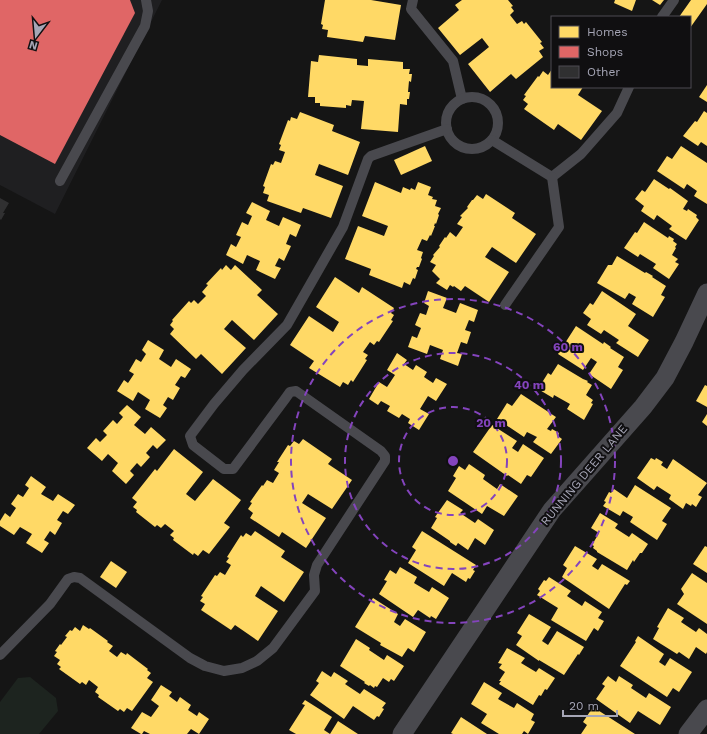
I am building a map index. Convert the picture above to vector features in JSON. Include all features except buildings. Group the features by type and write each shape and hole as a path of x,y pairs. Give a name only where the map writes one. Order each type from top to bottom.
{"street":[{"name":"RUNNING DEER LANE","path":"402,734 552,510 643,407 665,378 707,293"},
{"path":"688,734 707,709"}],"lane":[{"path":"60,181 145,26 148,11 146,0"},
{"path":"413,0 411,9 453,61 462,99"},
{"path":"663,16 674,0"},
{"path":"552,177 581,154 617,113 629,88"},
{"path":"471,97 480,98 488,102 494,109 498,126 492,140 486,145 478,148 466,148 455,143 450,136 447,129 446,120 449,111 454,104 462,99 471,97"},
{"path":"0,655 50,604 68,579 74,577 80,578 190,658 205,666 224,671 242,668 257,660 273,648 314,591 314,575 317,565 385,461 385,456 381,451 296,391 290,392 233,469 224,469 192,445 190,436 214,404 243,370 287,325 343,227 368,158 447,129"},
{"path":"492,140 552,177"},
{"path":"505,305 559,227 552,177"}],"shaded area":[{"path":"0,0 162,0 55,214 0,185"},
{"path":"30,677 56,698 58,711 39,734 0,734 0,702 18,678"}]}
